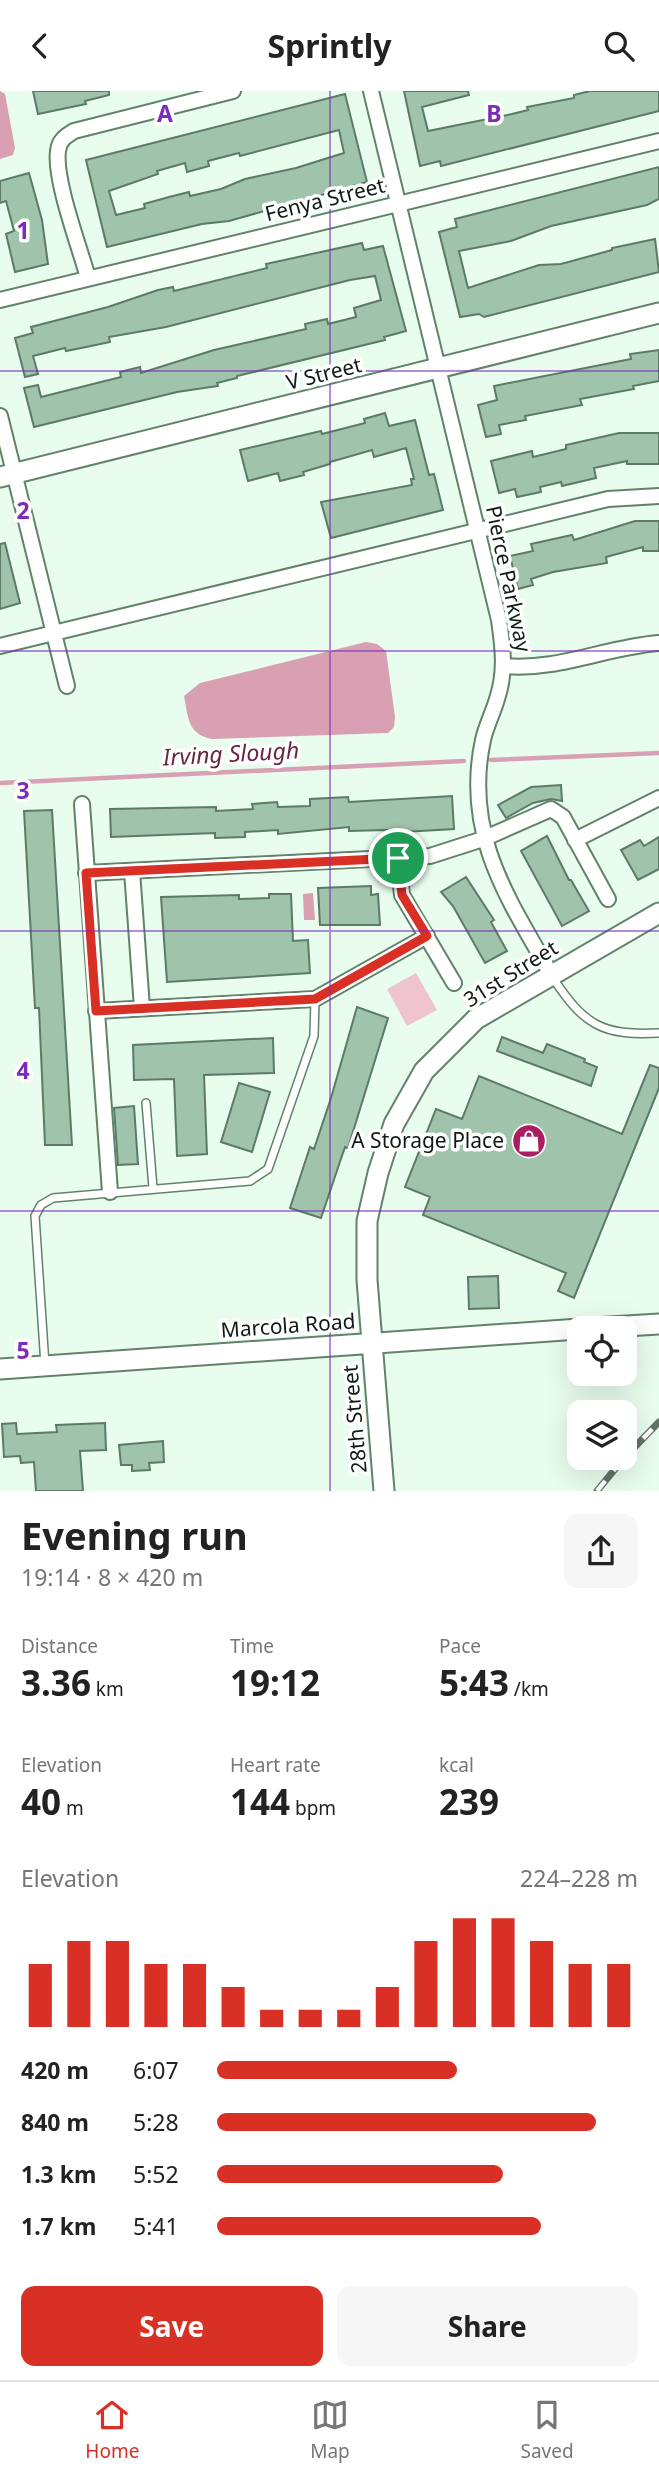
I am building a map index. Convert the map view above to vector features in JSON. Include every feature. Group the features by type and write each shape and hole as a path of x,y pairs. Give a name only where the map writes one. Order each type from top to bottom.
{"street":[{"path":"88,278 61,183 57,150 64,137 74,131 233,91"},
{"name":"Pierce Parkway","path":"371,91 499,620 504,666 498,697 483,737 479,764 478,788 483,839 500,885 551,974"},
{"name":"Fenya Street","path":"0,300 659,141"},
{"name":"V Street","path":"7,475 659,313"},
{"path":"0,416 7,475 68,686"},
{"path":"0,646 608,499 659,496"},
{"path":"504,666 551,666 640,644 659,643"},
{"path":"575,840 659,798"},
{"path":"82,804 110,1192"},
{"path":"86,873 430,856 483,839 551,809 563,817 608,899"},
{"path":"398,858 402,895 454,983"},
{"path":"132,871 142,1008"},
{"name":"31st Street","path":"371,1343 367,1221 378,1173 394,1124 424,1071 476,1019 659,913"},
{"path":"96,1011 315,999 427,936"},
{"path":"637,1325 659,1324"},
{"name":"Marcola Road","path":"0,1369 567,1330"},
{"name":"28th Street","path":"371,1343 384,1491"}],"lane":[{"name":"Pierce Parkway","path":"551,974 568,1000 589,1022 612,1032 659,1033"},
{"path":"45,1366 35,1216 41,1205 53,1198 250,1181 268,1170 314,1036 315,999"},
{"path":"146,1103 152,1188"}],"shaded area":[{"path":"0,91 5,94 15,148 13,155 0,159"},
{"path":"366,642 377,644 386,651 395,717 394,727 388,733 212,739 198,734 190,724 184,696 200,683"},
{"path":"313,893 315,920 304,920 303,894"},
{"path":"416,973 437,1010 407,1026 387,989"}],"building":[{"path":"33,91 109,91 109,95 85,101 86,104 38,114"},
{"path":"404,91 468,91 469,95 422,107 428,131 512,114 528,110 527,107 574,98 574,95 590,91 659,91 659,111 441,166 440,161 420,166"},
{"path":"345,94 367,182 229,221 202,224 107,247 86,160","holes":["339,130 344,153 296,168 245,179 221,189 190,196 189,192 169,197 144,204 145,208 116,215 109,191 158,174 157,171 185,163 187,172 209,166 208,161 239,153 240,156"]},
{"path":"659,167 659,199 647,205 551,226 511,241 459,251 468,288 539,265 561,264 612,248 655,239 659,272 484,317 479,314 460,317 439,232 457,227 455,219"},
{"path":"29,173 42,220 48,264 15,272 6,234 14,231 6,201 0,203 0,181"},
{"path":"362,243 364,250 383,246 406,331 384,337 385,340 237,376 217,383 218,386 177,392 34,427 24,388 38,385 41,397 121,377 120,372 140,367 141,373 214,350 306,329 305,324 327,319 328,324 356,317 354,308 381,300 375,276 350,280 166,327 109,337 110,342 66,351 65,348 33,356 38,374 25,377 15,338 33,333 31,327 108,307 158,290 173,287 174,291 267,268 266,264"},
{"path":"659,350 659,381 633,386 634,389 580,399 582,405 525,416 526,420 499,425 501,434 486,437 478,405 497,400 494,386 631,359 630,354"},
{"path":"385,413 389,426 415,420 429,475 434,474 443,510 331,538 321,502 412,485 411,479 414,479 406,448 374,457 372,450 280,481 278,473 248,481 240,450 321,431 322,434 365,423 364,419"},
{"path":"619,433 659,433 659,464 627,464 627,461 594,468 596,478 562,486 561,482 540,487 541,492 517,497 515,489 499,493 491,461 532,451 533,457 566,449 566,445"},
{"path":"635,521 659,521 659,551 643,551 643,547 606,557 607,563 553,572 531,579 533,585 518,589 510,556 533,551 531,544 572,535 574,540"},
{"path":"5,543 20,603 0,609 0,544"},
{"path":"561,785 562,801 551,799 533,803 506,818 498,805 531,787"},
{"path":"452,796 454,829 387,833 387,830 349,831 349,827 278,834 278,830 245,832 245,837 215,838 215,833 111,837 110,809 216,807 216,811 253,809 252,804 277,802 278,807 310,806 310,799 348,797 349,802"},
{"path":"52,810 72,1145 45,1145 39,1008 35,1008 24,811"},
{"path":"547,836 569,880 589,911 562,926 521,851"},
{"path":"659,837 659,869 638,880 621,850 640,840 644,846"},
{"path":"466,877 494,920 491,922 507,951 485,963 453,906 441,892"},
{"path":"371,886 371,895 378,894 380,925 320,925 318,888"},
{"path":"269,894 291,894 293,941 308,940 310,973 167,982 161,897 239,895 239,899 269,898"},
{"path":"357,1007 388,1018 348,1148 345,1147 321,1218 290,1208 310,1147 314,1149 331,1098"},
{"path":"502,1037 543,1053 547,1044 585,1059 584,1062 597,1067 591,1086 497,1051"},
{"path":"273,1038 274,1073 204,1075 207,1154 177,1156 174,1079 134,1080 133,1045"},
{"path":"650,1065 659,1068 659,1088 574,1298 558,1291 566,1273 423,1215 430,1197 405,1187 436,1109 462,1119 479,1076 622,1134"},
{"path":"239,1083 270,1092 252,1152 221,1142"},
{"path":"134,1106 138,1164 118,1165 114,1108"},
{"path":"498,1276 499,1308 469,1309 468,1277"},
{"path":"16,1423 17,1434 57,1432 56,1425 105,1423 106,1450 80,1451 83,1491 36,1491 34,1462 21,1463 20,1456 4,1457 2,1424"},
{"path":"163,1441 164,1462 149,1463 150,1470 132,1471 132,1465 121,1465 119,1445"}],"waterway":[{"name":"Irving Slough","path":"491,760 659,753"},
{"name":"Irving Slough","path":"0,783 464,761"}],"railway":[{"path":"637,1445 659,1422"},
{"path":"597,1491 614,1470"}],"place":[{"name":"A Storage Place","path":"529,1141"}],"route":[{"path":"398,858 402,895 427,936 315,999 96,1011 86,873 398,858"}]}
